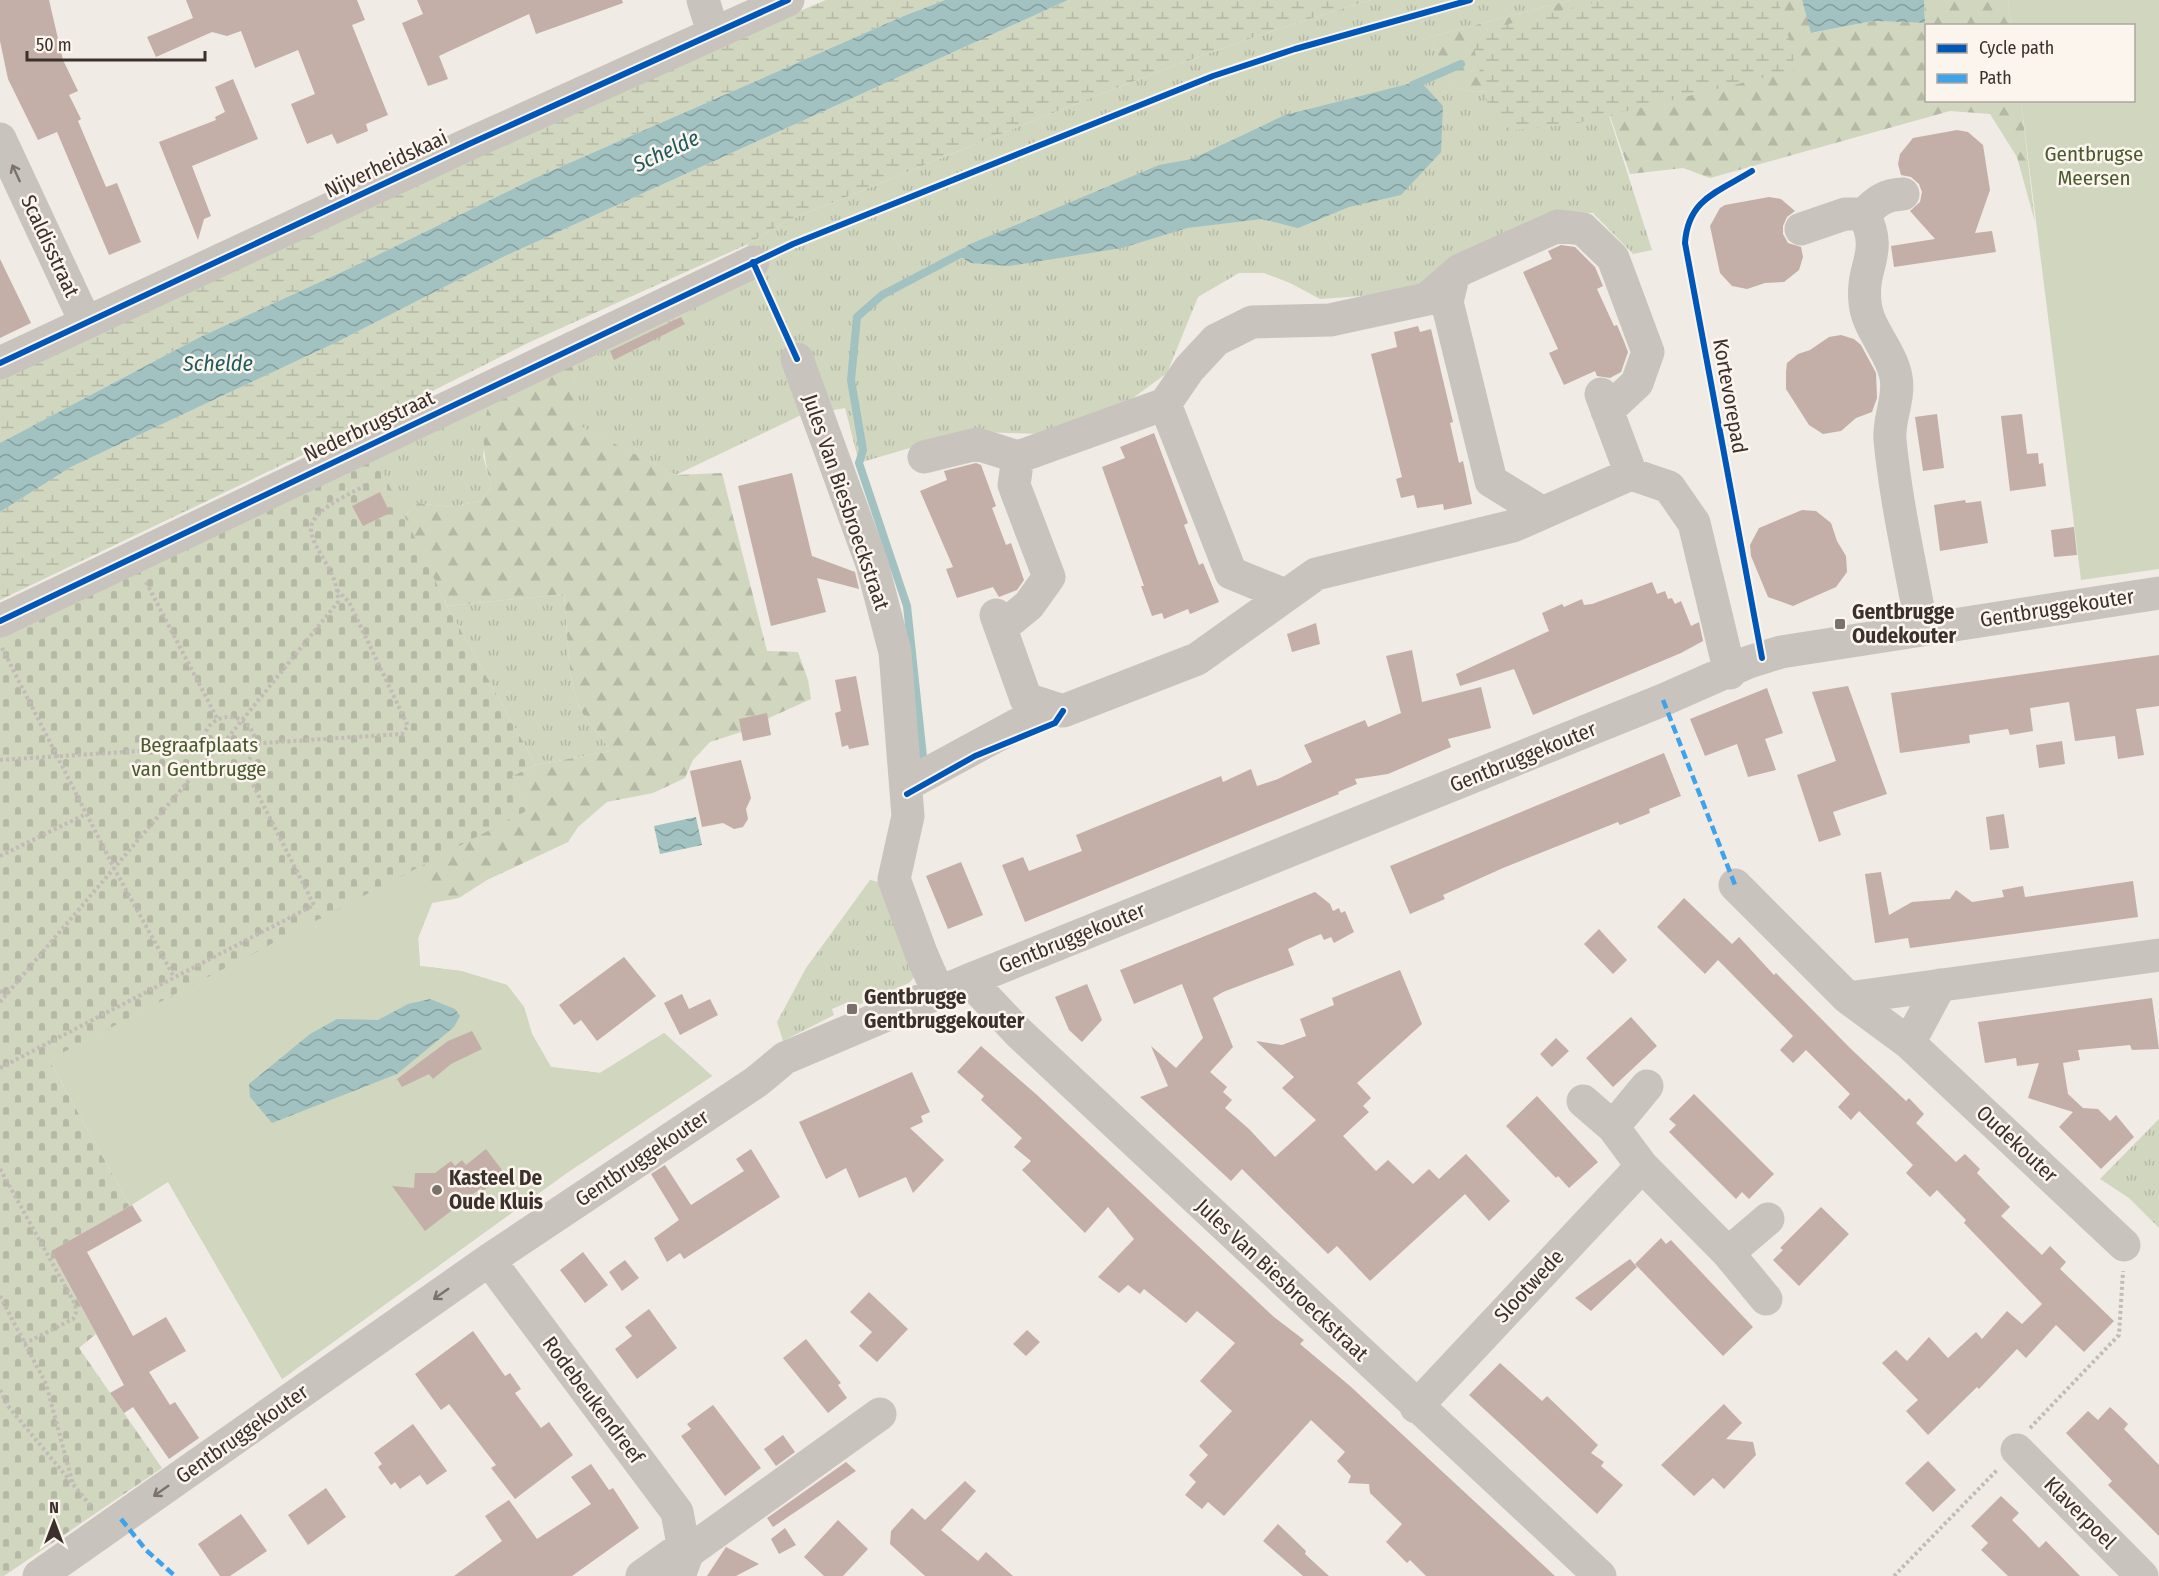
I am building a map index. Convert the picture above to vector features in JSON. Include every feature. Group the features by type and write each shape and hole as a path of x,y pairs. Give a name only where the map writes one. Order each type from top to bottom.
{"street":[{"path":"703,0 712,32"},
{"name":"Nijverheidskaai","path":"0,363 85,321 712,32 751,7 788,0"},
{"name":"Scaldisstraat","path":"0,139 85,321"},
{"path":"1801,229 1845,214 1864,214 1877,200 1888,195 1903,194"},
{"path":"1864,214 1874,242 1864,285 1865,304 1892,361 1897,379 1890,438 1922,630"},
{"path":"924,457 977,444 1018,458 1165,405 1189,369 1216,340 1252,322 1330,320 1426,299 1460,270 1558,226 1583,229 1613,258 1648,351 1637,383 1604,403 1631,474"},
{"name":"Nederbrugstraat","path":"0,621 753,262"},
{"path":"1453,277 1447,302 1491,481 1543,513"},
{"name":"Jules Van Biesbroeckstraat","path":"797,360 872,564 895,652 908,816 894,879 921,953 939,994"},
{"path":"1165,405 1231,573 1286,595"},
{"path":"1018,458 1014,485 1049,577 1029,605 998,621 1026,699 1048,708 1062,711 1197,659 1316,574 1513,526 1631,474 1669,487 1694,523 1730,673"},
{"name":"Gentbruggekouter","path":"39,1576 489,1260 756,1082 785,1058 969,980 1730,673 1749,662 1780,652 2159,592"},
{"path":"906,785 1048,708"},
{"name":"Oudekouter","path":"1735,885 1848,998 1909,1042 2124,1245"},
{"path":"1848,998 2159,955"},
{"name":"Jules Van Biesbroeckstraat","path":"969,980 1019,1033 1416,1407 1600,1576"},
{"path":"1909,1042 1940,985"},
{"path":"1612,1127 1647,1086"},
{"path":"1583,1101 1612,1127 1642,1166 1728,1253 1766,1299"},
{"name":"Slootwede","path":"1416,1407 1642,1166"},
{"path":"1728,1253 1768,1219"},
{"name":"Rodebeukendreef","path":"489,1260 677,1512 684,1558"},
{"path":"642,1576 684,1558 880,1414"},
{"name":"Klaverpoel","path":"2017,1450 2142,1576"}],"path":[{"path":"0,1002 208,758 222,745 331,612 338,602 338,591 334,576 311,531 312,522 320,512 364,486"},
{"path":"143,576 218,720"},
{"path":"0,760 402,734 408,726 349,602 338,591"},
{"path":"0,644 114,868 174,977"},
{"path":"225,718 241,720 248,726 254,742 249,759 243,765 225,768 217,766 208,758 203,746 206,731 218,720 225,718"},
{"path":"0,1068 314,905 243,765"},
{"path":"0,856 86,813"},
{"path":"0,991 7,994"},
{"path":"0,1169 75,1304 76,1313 73,1318 24,1344"},
{"path":"1894,1576 2017,1450 2032,1425 2120,1335 2124,1245"},
{"path":"0,1296 46,1384 73,1484"},
{"path":"0,1390 8,1406 109,1527"}],"green space":[{"path":"826,0 945,0 535,178 359,264 200,337 0,443 0,377 762,27"},
{"path":"1068,0 1371,0 1296,23 1148,76 784,222 748,244 530,342 357,429 0,600 0,512 71,467 337,342 505,256"},
{"path":"1371,0 1571,0 1430,37 1451,87 1475,92 1599,84 1652,250 1633,254 1593,213 1572,212 1430,283 1404,293 1320,299 1290,283 1264,273 1239,273 1198,297 1167,373 1114,412 1042,434 976,432 947,437 859,463 845,408 799,416 676,475 575,424 574,354 738,279 748,244 784,222 1148,76 1296,23"},
{"path":"1571,0 1802,0 1812,33 1873,21 1925,23 1924,0 2008,0 2011,24 1925,24 1925,102 2021,102 2035,222 2017,157 1990,114 1950,111 1710,178 1683,168 1630,174 1599,84 1475,92 1450,87 1430,37"},
{"path":"1603,0 1778,0 1792,49 1795,70 1574,124 1507,131 1489,109 1472,40 1481,31"},
{"name":"Gentbrugse Meersen","path":"2008,0 2159,0 2159,569 2081,580 2021,102 2135,102 2135,24 2011,24"},
{"path":"574,354 576,424 676,475 722,473 767,651 798,652 808,680 811,699 771,717 757,727 710,742 693,760 685,778 653,793 607,802 578,827 568,842 487,880 459,898 432,903 418,938 420,966 461,971 507,985 524,1007 532,1034 551,1067 600,1073 664,1033 712,1076 568,1172 282,1379 186,1213 189,1169 49,1060 527,809 512,776 536,765 610,751 586,719 577,702 569,656 564,594 447,606 404,517 418,503 450,507 481,501 491,486 484,443 485,423 490,401"},
{"path":"490,401 483,456 491,486 481,501 450,507 418,503 404,517 373,455"},
{"name":"Begraafplaats van Gentbrugge","path":"373,455 447,606 536,765 512,776 528,810 49,1060 130,1206 51,1251 96,1334 79,1348 162,1468 4,1576 0,1576 0,632"},
{"path":"564,594 569,656 577,702 586,719 610,751 536,765 447,606"},
{"path":"412,871 432,903 418,938 420,966 461,971 507,985 524,1007 532,1034 551,1067 600,1073 664,1033 712,1076 568,1172 282,1379 168,1182 130,1206 49,1060"},
{"path":"870,880 887,884 915,976 909,983 851,1008 848,1002 832,1009 834,1015 783,1041 777,1022 806,968"},
{"path":"2159,1119 2159,1228 2129,1198 2100,1179"}],"water":[{"name":"Schelde","path":"945,0 1068,0 505,256 337,342 71,467 0,512 0,443 200,337 359,264 535,178"},
{"path":"1802,0 1924,0 1925,23 1873,21 1811,33"},
{"path":"1420,81 1443,106 1441,152 1401,195 1349,207 1298,228 1262,219 1187,228 1122,248 1009,266 971,263 957,255 968,245 1159,165 1192,159 1285,115"},
{"path":"696,817 702,845 660,854 654,826"},
{"path":"430,999 455,1009 460,1016 454,1027 397,1074 272,1123 250,1097 249,1084 310,1034 337,1019 378,1020 408,1004"}],"building":[{"path":"0,0 49,0 63,60 78,91 69,95 81,119 78,121 106,187 117,183 141,242 109,255 57,132 38,140 8,79 0,41"},
{"path":"186,0 357,0 365,20 352,25 388,115 366,124 368,131 337,144 332,134 307,144 291,104 315,94 298,50 255,68 241,31 227,36 212,32 156,57 147,37 193,18"},
{"path":"417,0 622,0 623,3 536,34 529,14 439,56 448,79 428,86 402,23 423,14"},
{"path":"233,79 258,139 192,166 211,216 204,219 198,240 159,142 216,120 215,117 225,112 215,87"},
{"path":"1957,130 1968,132 1983,145 1990,190 1975,233 1992,231 1996,252 1894,267 1891,246 1935,239 1910,211 1920,202 1922,192 1919,184 1911,177 1901,175 1898,164 1900,154 1913,138"},
{"path":"1769,197 1781,199 1795,211 1787,217 1783,226 1783,234 1788,243 1801,247 1803,257 1799,270 1784,282 1765,283 1747,289 1732,286 1720,273 1710,226 1720,208 1725,205"},
{"path":"1561,245 1575,247 1595,267 1603,286 1597,289 1614,326 1617,325 1628,352 1621,372 1610,378 1597,376 1595,371 1564,385 1549,353 1558,349 1523,272 1552,259 1548,251"},
{"path":"0,259 31,323 0,338"},
{"path":"681,317 685,324 614,360 610,351"},
{"path":"1418,326 1420,332 1431,329 1453,422 1450,423 1459,463 1463,461 1472,504 1444,510 1443,504 1417,508 1414,495 1401,498 1396,479 1402,477 1371,354 1397,347 1394,332"},
{"path":"1841,335 1854,339 1861,345 1876,373 1877,398 1872,412 1856,418 1841,431 1823,434 1809,425 1786,389 1787,363 1798,354 1810,350 1829,337"},
{"path":"1937,414 1944,468 1923,471 1915,417"},
{"path":"2022,414 2027,454 2038,453 2039,464 2043,463 2046,486 2010,491 2001,416"},
{"path":"1154,433 1188,523 1184,525 1199,565 1203,563 1219,602 1190,614 1188,609 1164,619 1162,613 1152,616 1141,586 1144,586 1102,467 1125,458 1120,447"},
{"path":"976,463 981,465 996,506 992,508 1006,545 1011,543 1024,580 1017,590 999,597 993,587 957,598 946,569 953,567 920,491 947,480 944,471"},
{"path":"792,473 812,556 855,572 859,589 817,578 826,612 771,626 738,486"},
{"path":"380,492 390,513 363,526 352,506"},
{"path":"1965,500 1966,503 1981,501 1988,543 1940,551 1934,505"},
{"path":"1802,510 1816,511 1831,523 1837,541 1846,556 1847,572 1836,587 1793,606 1768,597 1751,556 1750,545 1759,528"},
{"path":"2074,527 2077,555 2054,557 2051,530"},
{"path":"1652,582 1657,594 1665,591 1668,599 1672,598 1675,604 1681,601 1691,626 1699,622 1703,641 1681,653 1533,715 1514,669 1460,686 1456,674 1549,631 1542,613 1562,604 1564,607 1582,599 1584,605 1592,604"},
{"path":"1316,623 1320,644 1292,652 1287,634"},
{"path":"1412,650 1422,702 1481,687 1491,728 1448,739 1451,747 1388,774 1355,779 1357,784 1338,792 1339,794 1025,922 1002,865 1023,857 1029,871 1082,851 1076,835 1221,776 1223,782 1251,769 1257,786 1278,779 1312,762 1304,745 1365,720 1368,727 1401,713 1386,656"},
{"path":"2159,655 2159,706 2136,709 2144,755 2118,759 2115,736 2075,741 2069,702 2030,708 2033,731 2010,735 2008,729 1969,735 1970,743 1900,753 1891,693"},
{"path":"856,676 869,745 849,749 848,745 842,747 835,713 841,711 835,680"},
{"path":"1848,686 1887,794 1833,812 1841,835 1819,842 1797,775 1836,761 1812,692"},
{"path":"1767,688 1783,733 1765,739 1776,770 1748,777 1737,744 1705,756 1690,719"},
{"path":"767,713 771,735 743,741 739,719"},
{"path":"2062,741 2065,764 2039,768 2036,745"},
{"path":"1664,753 1681,796 1649,809 1650,813 1620,825 1618,822 1503,868 1443,895 1445,899 1410,914 1390,866"},
{"path":"741,760 751,798 746,809 748,819 743,827 734,829 723,823 702,827 690,771"},
{"path":"2004,814 2009,848 1990,850 1986,817"},
{"path":"961,862 983,915 948,929 926,876"},
{"path":"1881,872 1889,915 1912,902 1950,899 1956,890 1972,902 2004,897 2002,890 2023,886 2025,897 2133,881 2138,917 1910,948 1908,938 1875,943 1865,874"},
{"path":"1315,892 1330,904 1333,911 1339,908 1341,913 1345,911 1354,932 1334,943 1331,937 1324,940 1321,934 1304,941 1288,949 1294,965 1213,998 1233,1047 1210,1072 1227,1087 1223,1092 1232,1100 1225,1108 1275,1157 1316,1120 1282,1088 1294,1077 1256,1041 1282,1045 1306,1036 1300,1019 1334,1005 1332,998 1400,970 1422,1024 1357,1083 1371,1098 1363,1106 1369,1112 1343,1136 1376,1171 1388,1160 1413,1184 1429,1169 1439,1179 1466,1154 1510,1201 1489,1221 1465,1194 1370,1281 1337,1246 1328,1254 1242,1169 1231,1181 1140,1097 1168,1086 1151,1046 1176,1068 1203,1038 1182,984 1134,1004 1120,970"},
{"path":"1684,898 1732,944 1739,937 1774,975 1776,973 1850,1048 1906,1101 1909,1098 1924,1114 1916,1123 1956,1162 1965,1154 1980,1169 1977,1173 2010,1207 2001,1216 2042,1255 2050,1246 2066,1262 2060,1269 2114,1321 2084,1352 2056,1325 2026,1358 2017,1349 1979,1389 1977,1387 1928,1435 1906,1411 1918,1400 1882,1363 1896,1350 1907,1361 1929,1337 1948,1358 1976,1332 1982,1339 2007,1311 2022,1324 2042,1304 1964,1223 1966,1220 1937,1190 1930,1197 1906,1173 1913,1165 1859,1111 1851,1120 1838,1107 1850,1094 1806,1050 1793,1063 1780,1050 1793,1036 1718,960 1705,974 1657,927"},
{"path":"1599,929 1627,960 1613,974 1584,944"},
{"path":"624,957 656,996 597,1041 581,1020 574,1025 559,1005"},
{"path":"1087,984 1102,1020 1082,1042 1069,1030 1055,997"},
{"path":"682,994 689,1009 710,999 718,1015 680,1035 664,1003"},
{"path":"2152,998 2159,1049 2132,1050 2130,1045 2078,1050 2080,1060 2063,1063 2068,1094 2083,1108 2098,1109 2110,1121 2116,1115 2134,1137 2101,1169 2059,1127 2073,1112 2028,1098 2039,1063 2017,1066 2016,1058 1985,1063 1978,1022"},
{"path":"1631,1017 1657,1046 1613,1087 1586,1058"},
{"path":"472,1031 482,1049 451,1064 433,1079 429,1074 402,1087 397,1079 448,1041"},
{"path":"1556,1038 1569,1051 1552,1067 1540,1054"},
{"path":"981,1046 1037,1095 1274,1317 1304,1340 1300,1344 1350,1386 1555,1576 1426,1576 1410,1560 1407,1563 1386,1542 1402,1524 1370,1493 1369,1484 1348,1483 1351,1476 1337,1461 1345,1452 1311,1420 1224,1516 1208,1502 1202,1509 1185,1495 1196,1482 1189,1475 1208,1455 1199,1446 1232,1411 1200,1381 1235,1343 1197,1311 1186,1323 1144,1289 1140,1294 1128,1285 1119,1293 1098,1277 1134,1239 1108,1207 1085,1233 1022,1170 1031,1161 1014,1147 1022,1138 981,1100 984,1096 957,1072"},
{"path":"912,1072 930,1112 921,1116 923,1122 910,1128 944,1160 913,1193 906,1177 859,1198 846,1168 826,1179 799,1122"},
{"path":"1694,1094 1774,1174 1749,1199 1742,1192 1736,1199 1669,1132 1676,1125 1669,1119"},
{"path":"1537,1096 1598,1162 1569,1188 1558,1176 1556,1178 1506,1126"},
{"name":"Kasteel De Oude Kluis","path":"486,1149 502,1170 499,1172 502,1177 483,1191 481,1188 425,1231 392,1186 414,1188 415,1173 435,1173 451,1161 455,1166 462,1160 466,1165"},
{"path":"751,1149 780,1197 684,1259 680,1253 667,1262 654,1238 679,1220 651,1174 665,1165 691,1205 744,1171 736,1159"},
{"path":"132,1205 142,1221 87,1252 133,1336 166,1317 186,1351 149,1372 170,1405 175,1402 199,1438 169,1459 133,1407 124,1413 110,1393 124,1385 51,1251"},
{"path":"1821,1207 1849,1234 1799,1286 1773,1260 1783,1250 1780,1248"},
{"path":"1661,1238 1666,1244 1671,1240 1753,1327 1723,1356 1635,1264"},
{"path":"583,1252 608,1285 585,1303 560,1270"},
{"path":"1630,1259 1637,1267 1591,1311 1575,1298"},
{"path":"625,1260 639,1278 622,1291 609,1272"},
{"path":"869,1292 908,1329 877,1362 859,1346 872,1332 850,1312"},
{"path":"649,1309 677,1348 637,1379 615,1349 632,1336 625,1327"},
{"path":"1027,1330 1040,1342 1026,1356 1013,1344"},
{"path":"473,1331 505,1376 510,1373 521,1389 515,1393 541,1428 549,1422 573,1455 515,1499 491,1468 496,1465 449,1404 441,1410 415,1374"},
{"path":"806,1339 841,1383 838,1385 847,1398 828,1413 783,1358"},
{"path":"1500,1363 1542,1401 1547,1396 1598,1445 1591,1453 1604,1462 1601,1466 1623,1485 1597,1514 1469,1395"},
{"path":"1724,1404 1742,1423 1726,1439 1753,1442 1756,1455 1724,1489 1713,1478 1694,1496 1661,1465"},
{"path":"713,1405 761,1468 725,1496 681,1436 691,1429 687,1424"},
{"path":"2110,1407 2128,1424 2124,1429 2159,1465 2159,1536 2108,1485 2112,1481 2066,1433 2088,1411 2098,1420"},
{"path":"413,1424 447,1471 427,1485 420,1475 400,1489 395,1482 391,1485 378,1467 382,1464 374,1453"},
{"path":"783,1435 795,1452 776,1466 764,1449"},
{"path":"1928,1461 1956,1490 1933,1512 1905,1483"},
{"path":"846,1462 856,1471 773,1527 767,1518"},
{"path":"591,1464 609,1490 613,1488 639,1528 572,1576 454,1576 502,1541 485,1516 509,1500 537,1539 591,1504 571,1477"},
{"path":"965,1481 976,1491 941,1530 978,1561 986,1552 1013,1576 925,1576 890,1544 891,1531 912,1508 925,1520"},
{"path":"326,1488 346,1517 308,1545 288,1515"},
{"path":"2001,1496 2019,1513 2012,1520 2039,1548 2046,1541 2080,1576 2008,1576 1981,1550 1988,1543 1971,1526"},
{"path":"241,1514 267,1551 230,1576 220,1576 198,1544"},
{"path":"838,1520 868,1549 843,1576 824,1576 804,1557"},
{"path":"1278,1524 1329,1576 1303,1576 1263,1541"},
{"path":"785,1528 796,1545 779,1554 771,1539"},
{"path":"726,1547 759,1564 736,1576 707,1576"}],"waterway":[{"path":"1413,85 1461,64"},
{"path":"924,766 907,606 859,463 863,450 851,380 857,317 882,295 964,252"}],"marked path":[{"path":"1663,700 1735,885"},
{"path":"121,1519 146,1550 175,1576"}],"cycle path":[{"path":"0,363 469,144 788,0"},
{"path":"0,621 793,244 1213,76 1295,49 1470,0"},
{"name":"Kortevorepad","path":"1752,171 1717,191 1699,206 1687,228 1685,243 1762,658"},
{"path":"753,262 797,359"},
{"path":"907,794 975,756 1055,723 1063,711"}],"place":[{"name":"Gentbrugge Oudekouter","path":"1840,624"},
{"name":"Gentbrugge Gentbruggekouter","path":"852,1009"},
{"name":"Kasteel De Oude Kluis","path":"437,1190"}]}
